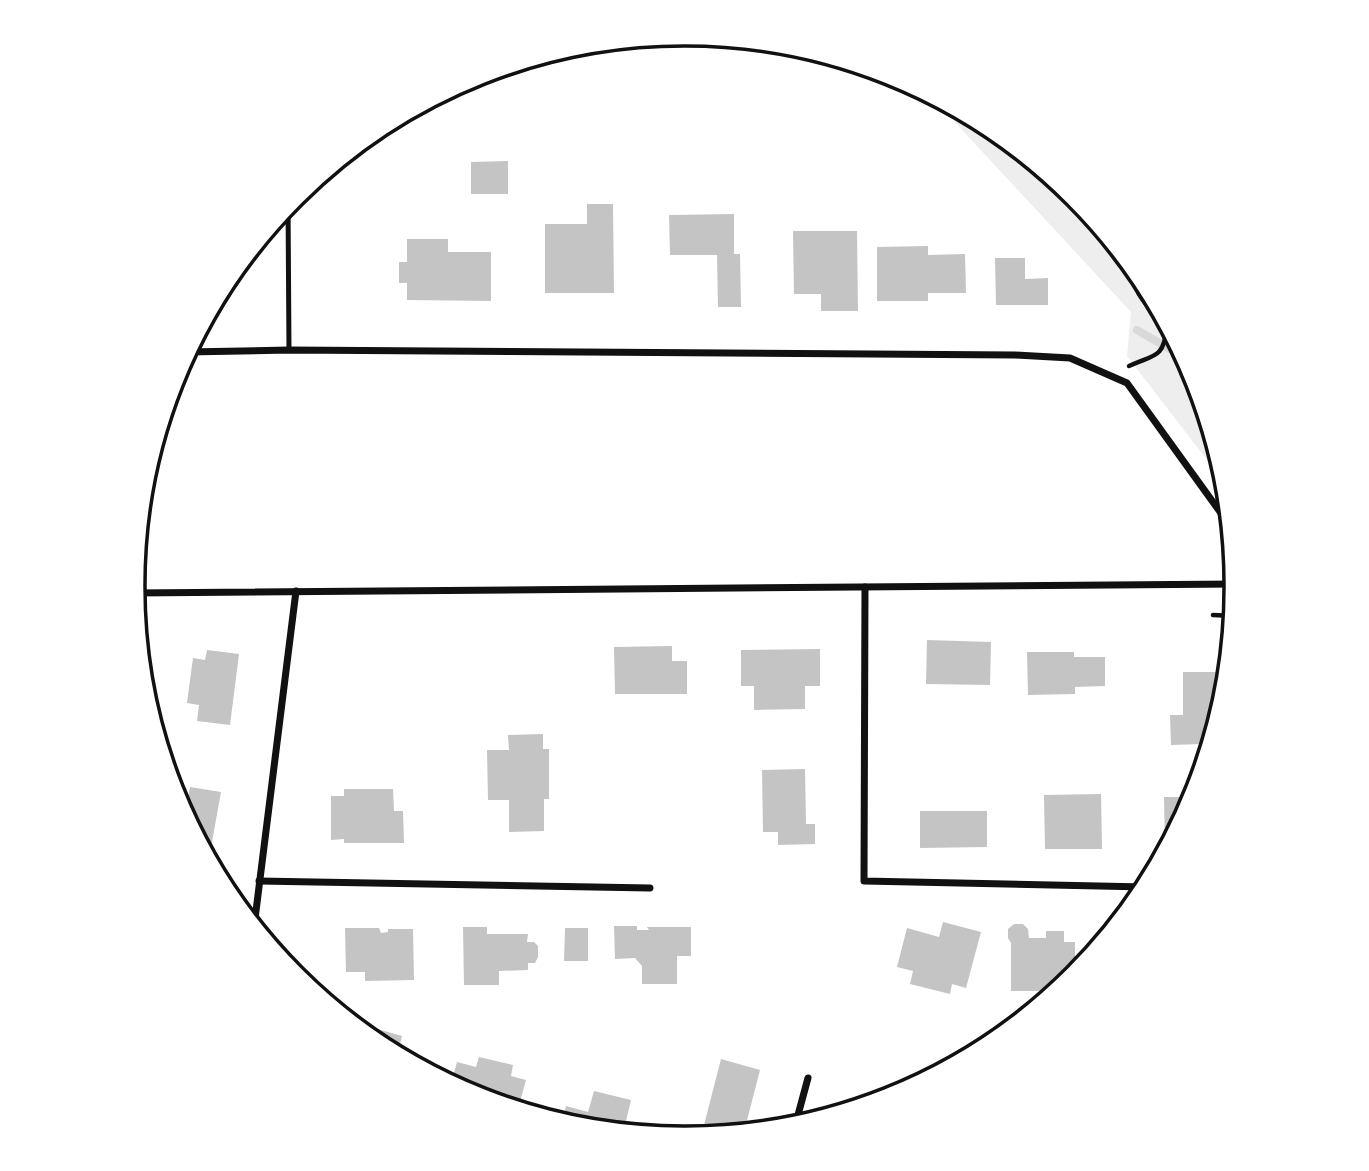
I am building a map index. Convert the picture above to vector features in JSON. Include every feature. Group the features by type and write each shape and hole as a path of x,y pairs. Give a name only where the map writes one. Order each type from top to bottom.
{"street":[{"path":"198,352 289,350 1015,355 1070,358 1127,383 1219,511"},
{"path":"145,593 1224,584"},
{"path":"864,587 864,881 1132,887"},
{"path":"255,913 296,592"},
{"path":"259,881 650,888"},
{"path":"799,1113 808,1078"}],"lane":[{"path":"288,220 289,350"}],"path":[{"path":"1109,374 1160,352 1165,340"},
{"path":"1213,615 1223,615"}],"shaded area":[{"path":"947,114 985,137 1041,180 1090,229 1113,257 1133,285 1169,347 1196,412 1210,464 1127,356 1131,312"}],"building":[{"path":"508,161 508,194 471,194 471,162"},
{"path":"587,204 613,204 614,293 545,293 545,224 587,224"},
{"path":"734,214 734,254 740,254 741,307 718,307 717,255 670,255 669,215"},
{"path":"793,231 857,231 858,311 821,311 821,294 794,294"},
{"path":"407,239 448,239 448,252 491,252 491,301 407,300 407,283 399,283 399,262 407,262"},
{"path":"928,246 928,255 965,254 966,293 928,293 928,301 877,301 877,247"},
{"path":"995,258 1025,258 1025,279 1048,278 1048,305 996,305"},
{"path":"927,640 991,642 990,685 926,684"},
{"path":"672,646 672,661 687,661 687,694 615,694 614,647"},
{"path":"820,649 820,686 805,686 805,709 754,710 754,686 741,686 741,650"},
{"path":"207,650 239,654 230,725 197,721 199,705 187,703 193,658 205,660"},
{"path":"1027,652 1074,652 1074,657 1105,657 1105,686 1075,687 1075,694 1028,695"},
{"path":"1183,672 1217,672 1200,744 1171,745 1170,715 1183,715"},
{"path":"543,734 543,749 549,749 549,799 544,799 544,831 509,832 509,800 488,800 487,750 509,750 508,735"},
{"path":"805,769 806,824 815,824 815,844 778,845 778,832 763,832 762,770"},
{"path":"190,787 221,792 211,845 200,824 188,797"},
{"path":"344,789 393,789 394,811 403,811 404,843 344,843 344,839 331,840 331,796 344,796"},
{"path":"1101,794 1102,849 1045,849 1044,795"},
{"path":"1164,797 1181,797 1169,824 1165,832"},
{"path":"920,811 987,811 987,847 920,848"},
{"path":"943,922 981,932 966,988 952,984 950,994 910,984 913,971 897,967 907,928 939,937"},
{"path":"1014,924 1023,924 1028,929 1029,938 1046,938 1046,931 1064,931 1064,942 1075,942 1075,958 1041,991 1011,991 1011,943 1008,929"},
{"path":"614,926 637,926 637,930 649,930 647,927 691,927 691,956 677,956 677,984 642,984 642,966 635,958 615,959"},
{"path":"463,927 487,927 487,934 528,934 527,942 534,942 538,946 538,957 535,963 528,963 528,970 499,971 499,985 464,985"},
{"path":"345,928 379,928 381,933 388,932 388,929 413,929 414,980 365,981 365,972 346,972"},
{"path":"565,928 588,928 588,961 564,961"},
{"path":"377,1029 402,1036 400,1044"},
{"path":"479,1057 513,1065 511,1076 526,1080 521,1100 454,1073 457,1062 476,1067"},
{"path":"721,1059 760,1070 747,1122 704,1125"},
{"path":"594,1091 631,1100 626,1121 631,1122 565,1112 566,1106 588,1112"}],"waterway":[{"path":"1137,330 1170,349"}]}
